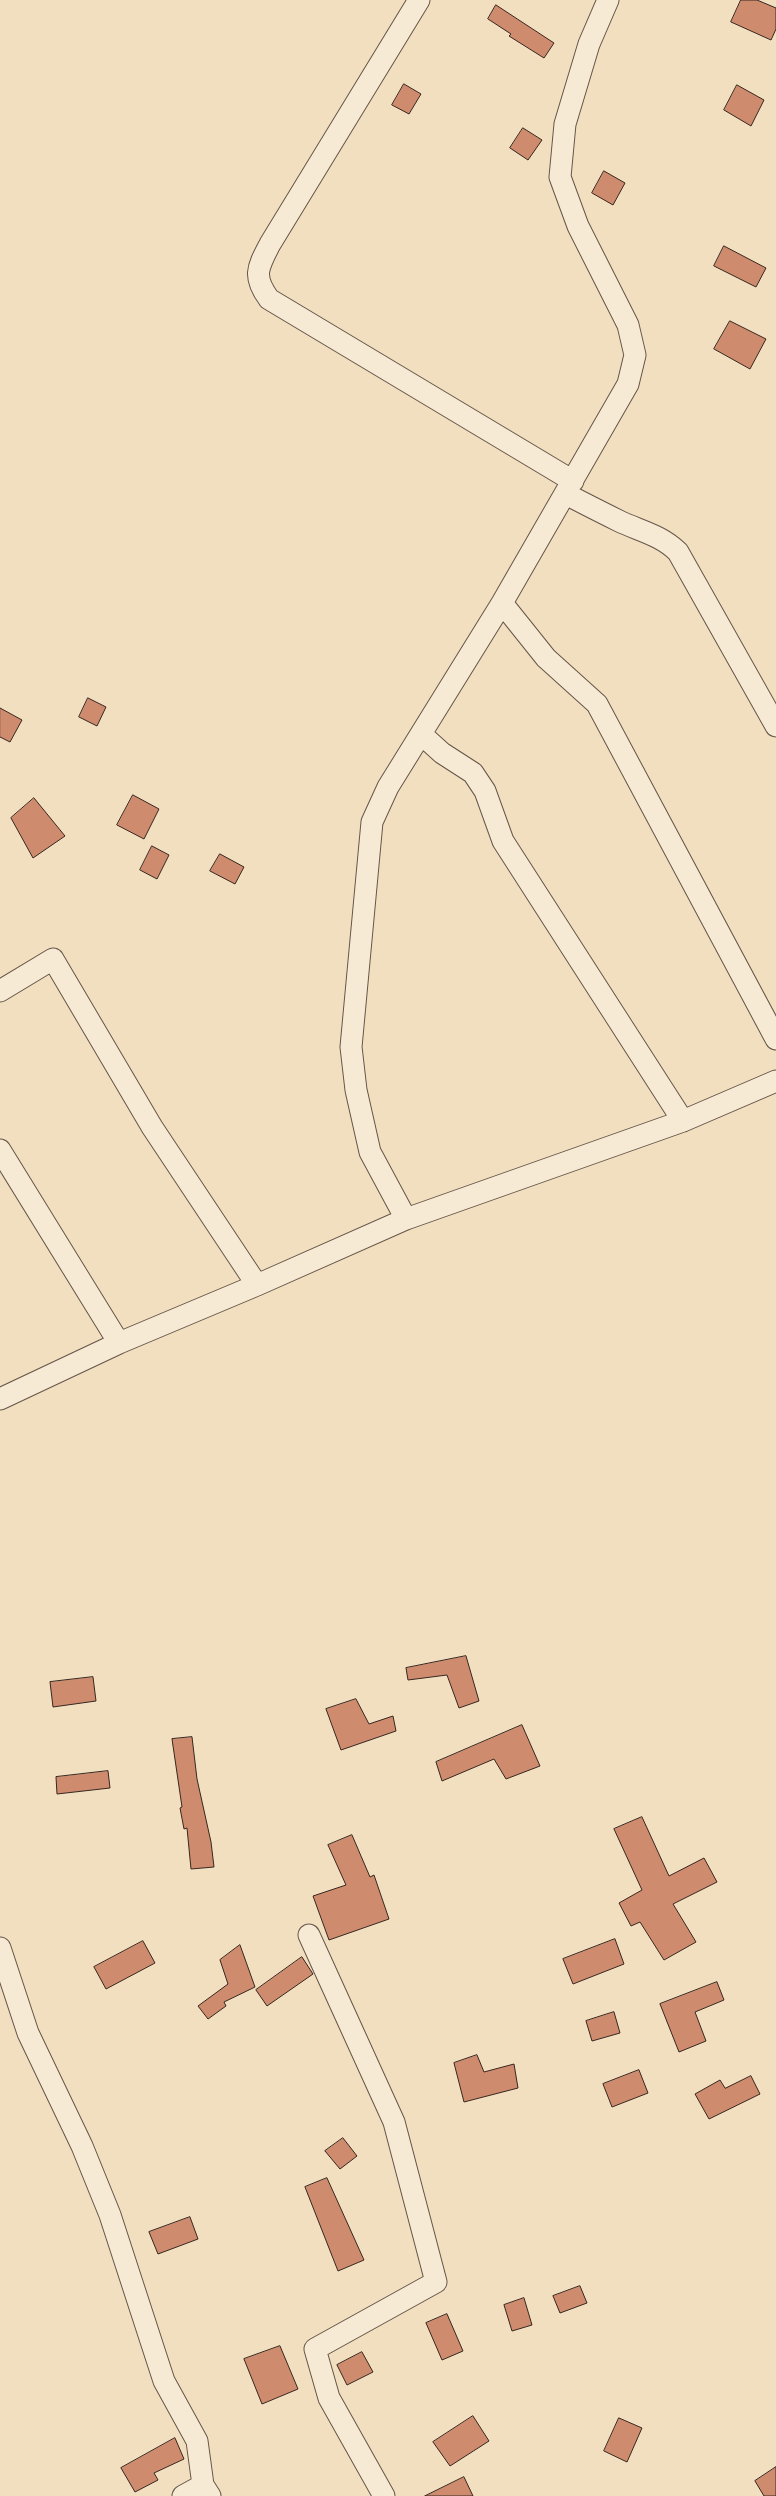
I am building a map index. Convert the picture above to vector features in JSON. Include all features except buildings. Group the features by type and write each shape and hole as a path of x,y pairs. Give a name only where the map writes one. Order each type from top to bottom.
{"street":[{"path":"418,0 270,244 257,268 260,286 269,298 620,522 669,543 678,552 776,726"},
{"path":"406,1218 370,1152 356,1090 351,1046 372,822 388,787 502,603 628,384 635,355 628,325 578,226 560,177 565,124 589,44 608,0"},
{"path":"502,603 546,658 597,704 776,1039"},
{"path":"421,734 442,753 473,774 481,785 503,841 683,1121"},
{"path":"0,991 54,959 152,1127 257,1285"},
{"path":"0,1399 119,1343 257,1285 406,1218 683,1121 776,1081"},
{"path":"0,1150 119,1343"},
{"path":"309,1935 394,2122 436,2282 315,2349 329,2398 384,2496"},
{"path":"0,1948 28,2033 82,2146 110,2215 164,2381 197,2441 206,2491 183,2496"}]}
